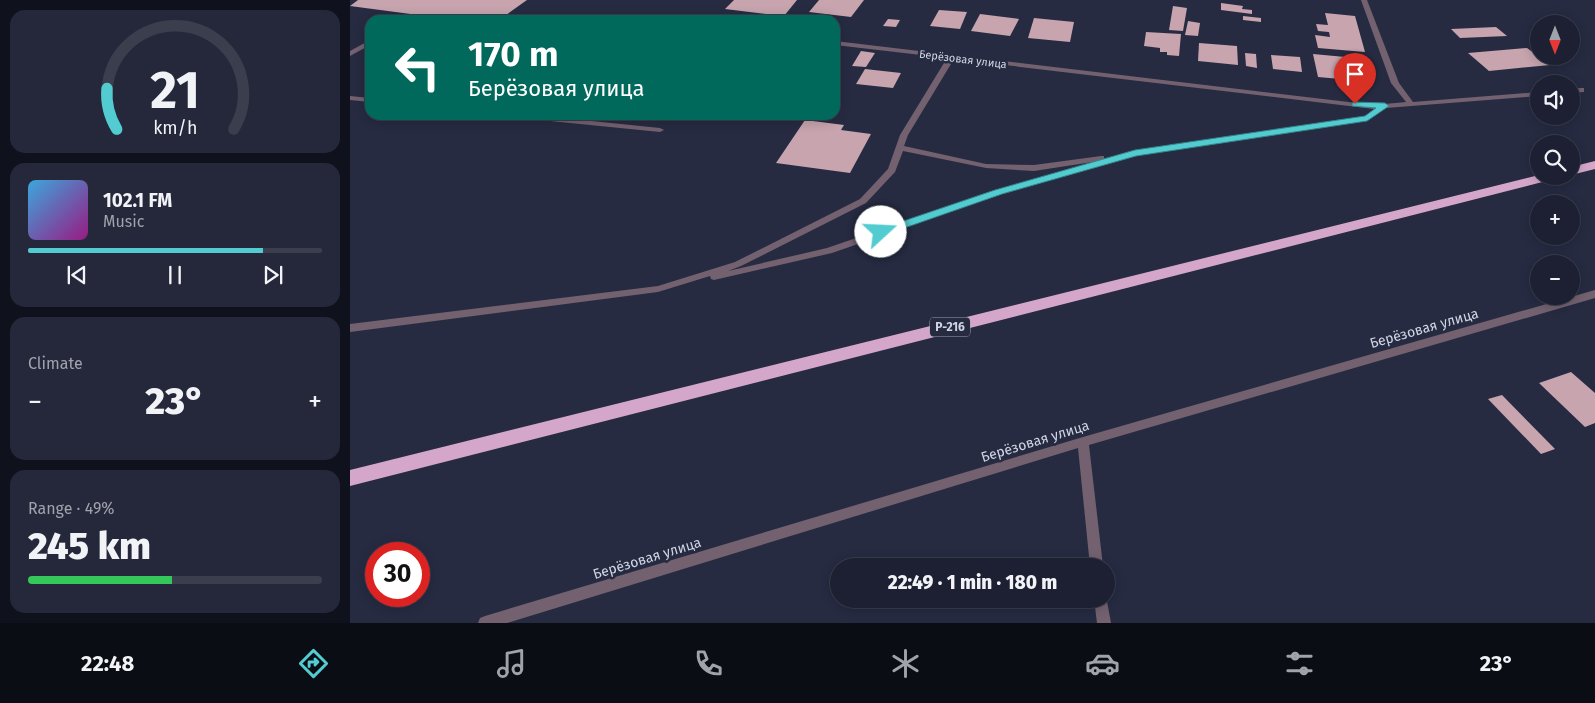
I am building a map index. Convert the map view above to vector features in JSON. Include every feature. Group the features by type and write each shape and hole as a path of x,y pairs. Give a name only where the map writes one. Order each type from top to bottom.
{"highway":[{"path":"1580,169 1595,165"},
{"name":"Р-216","path":"350,478 1530,181"}],"street":[{"path":"1364,0 1395,83 1411,104"},
{"name":"Берёзовая улица","path":"840,44 1374,107 1530,95"},
{"path":"350,54 365,45"},
{"path":"658,289 738,264 863,201 892,170 904,135 951,58"},
{"path":"350,98 365,100"},
{"path":"900,148 986,166 1034,168 1367,118 1385,106"},
{"path":"560,120 660,130"},
{"path":"350,328 658,289 829,251 999,192 1135,153"},
{"name":"Берёзовая улица","path":"485,623 1083,442 1595,294"},
{"path":"1083,442 1096,558"},
{"path":"1102,608 1104,623"}],"building":[{"path":"358,0 527,0 506,15 418,15 350,6"},
{"path":"734,0 797,0 785,15 725,9"},
{"path":"819,0 864,0 851,17 809,12"},
{"path":"1221,3 1243,6 1242,9 1252,10 1252,14 1221,10"},
{"path":"1173,6 1187,8 1183,31 1169,30"},
{"path":"939,10 967,12 960,29 930,26"},
{"path":"1325,13 1355,16 1365,52 1318,48 1315,35 1330,37 1329,32 1318,31 1316,24 1328,25"},
{"path":"980,14 1019,19 1010,36 971,31"},
{"path":"1243,16 1261,18 1261,22 1243,20"},
{"path":"1034,18 1074,22 1070,42 1028,38"},
{"path":"888,19 900,20 896,27 883,26"},
{"path":"1188,21 1200,23 1198,36 1185,35"},
{"path":"1496,27 1507,36 1460,38 1451,29"},
{"path":"1146,32 1181,34 1179,56 1167,55 1167,52 1160,52 1160,48 1144,46"},
{"path":"1199,43 1237,46 1238,65 1198,61"},
{"path":"1527,48 1530,50 1530,65 1550,65 1489,71 1468,53"},
{"path":"861,51 875,53 866,67 852,66"},
{"path":"1245,53 1256,54 1257,68 1246,66"},
{"path":"1313,54 1356,58 1363,81 1318,77"},
{"path":"1271,55 1300,57 1302,72 1273,69"},
{"path":"865,69 901,73 893,88 856,84"},
{"path":"805,120 844,125 841,130 871,134 850,173 776,163"},
{"path":"1571,372 1595,393 1595,423 1585,427 1539,383"},
{"path":"1502,395 1555,449 1541,454 1488,399"}],"route":[{"path":"881,232 999,192 1135,153 1367,118 1385,106 1374,107 1355,104"}]}
